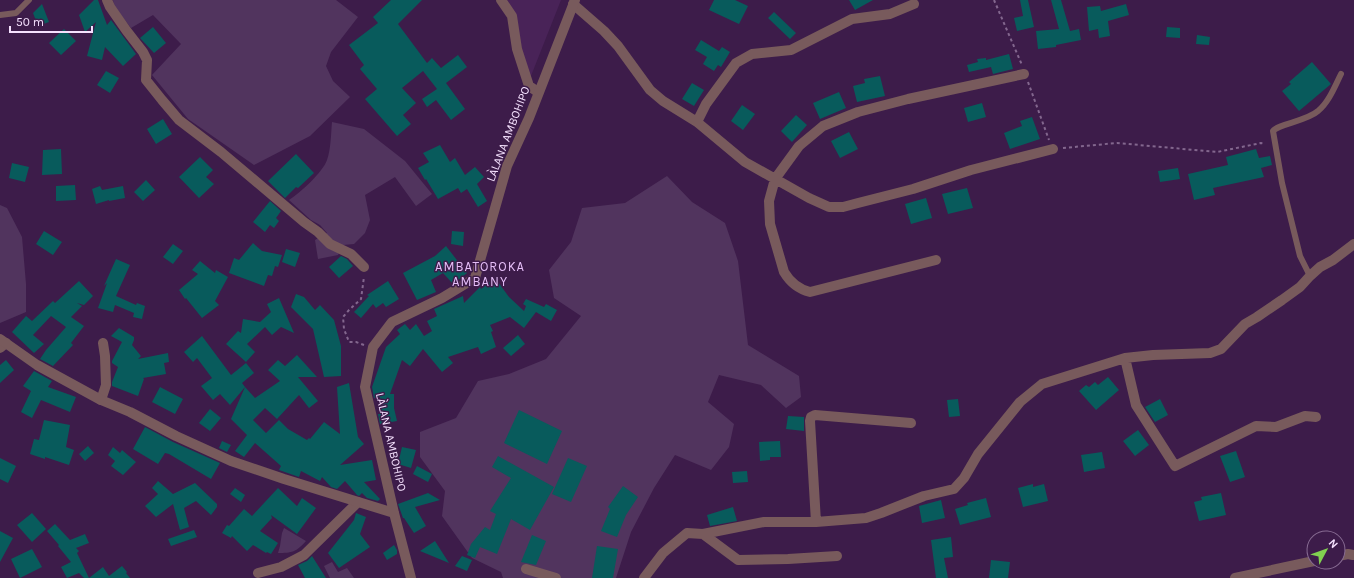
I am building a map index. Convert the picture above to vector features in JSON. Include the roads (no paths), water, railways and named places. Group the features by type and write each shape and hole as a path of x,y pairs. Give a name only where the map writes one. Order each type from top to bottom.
{"street":[{"path":"107,0 110,7 147,60 146,80 179,120 318,232 330,244 351,254 364,267"},
{"path":"501,0 512,16 517,49 529,86 538,92"},
{"path":"574,2 618,46 650,90 663,101 696,122 745,162 775,180 829,207 843,207 913,189 971,170 1053,149"},
{"name":"LÀLANA AMBOHIPO","path":"411,578 394,513 365,387 373,347 392,322 442,298 475,278 507,166 528,118 574,2"},
{"path":"696,122 706,104 736,63 752,54 791,50 852,19 890,14 914,4"},
{"path":"936,260 810,292 802,290 788,279 784,272 770,224 769,201 775,180 799,146 823,126 858,112 908,99 1024,74"},
{"path":"644,578 663,552 687,533 703,534 764,522 816,522 866,518 924,496 954,489 964,478 978,454 1020,402 1042,384 1125,358 1153,355 1210,353 1221,349 1244,324 1257,317 1300,287 1320,267 1333,260 1354,244"},
{"path":"2,343 101,400 130,412 176,436 231,460 284,479 394,513"},
{"path":"101,400 106,385 103,343"},
{"path":"1125,358 1136,405 1175,466 1256,426 1276,427 1305,416 1316,417"},
{"path":"816,522 811,417 815,415 911,423"},
{"path":"258,573 281,567 304,555 358,502"},
{"path":"703,534 738,560 837,556"},
{"path":"1235,578 1249,577 1306,563"},
{"path":"526,568 556,578"}],"lane":[{"path":"0,15 16,13 29,0"},
{"path":"1310,276 1300,256 1282,183 1273,131 1278,126 1309,117 1319,111 1326,102 1341,74"}],"district":[{"name":"AMBATOROKA AMBANY","path":"480,274"}]}
